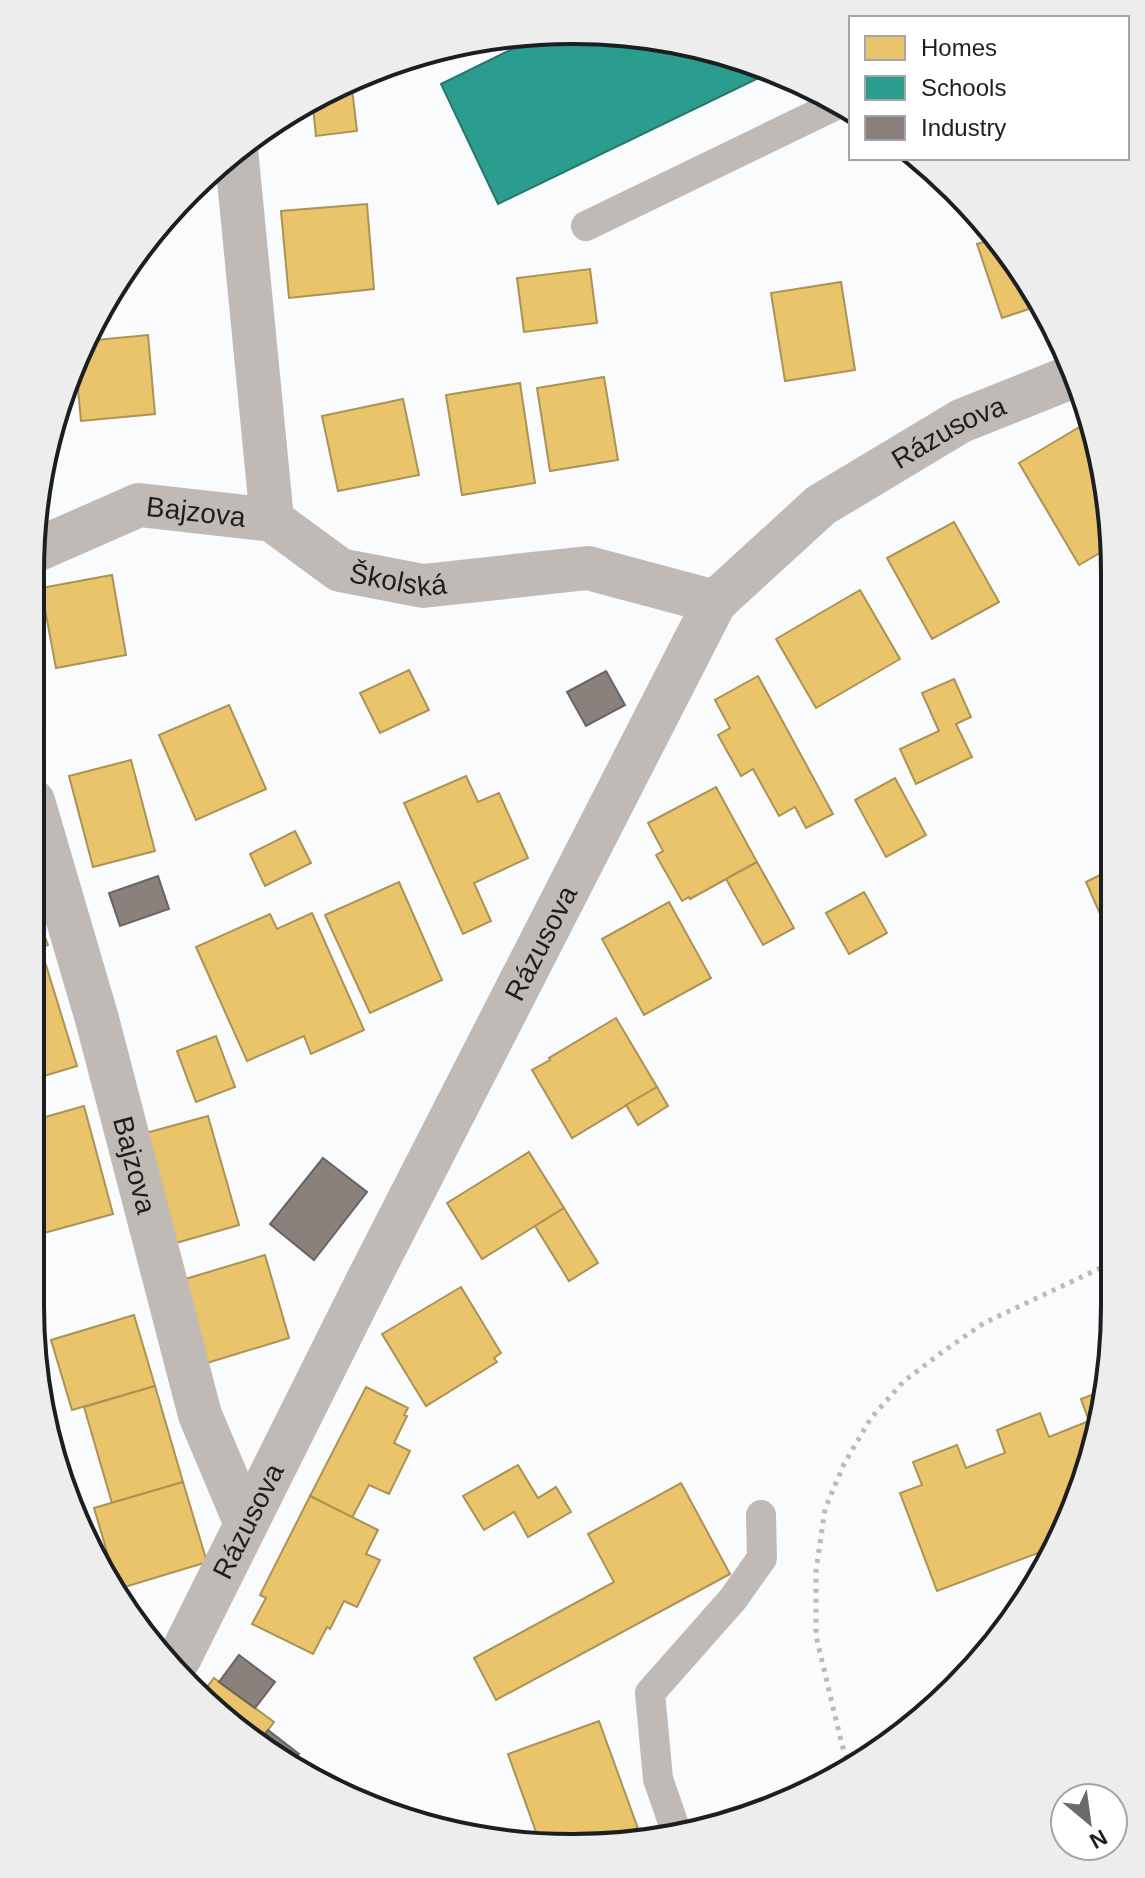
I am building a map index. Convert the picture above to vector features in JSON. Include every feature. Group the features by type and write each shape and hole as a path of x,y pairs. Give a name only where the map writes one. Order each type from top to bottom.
{"street":[{"path":"237,164 272,520"},
{"name":"Rázusova","path":"179,1658 715,602 821,505 961,421 1064,380"},
{"name":"Bajzova","path":"45,546 139,505 272,520"},
{"name":"Školská","path":"272,520 340,570 423,586 588,568 715,602"},
{"name":"Bajzova","path":"44,838 97,1019 200,1415 246,1524"}],"lane":[{"path":"586,226 826,110"},
{"path":"674,1824 658,1779 650,1693 733,1599 762,1558 761,1515"}],"path":[{"path":"847,1757 816,1636 816,1571 825,1509 844,1464 871,1418 904,1381 984,1323 1101,1268"}],"building: Homes":[{"path":"352,92 357,131 316,136 313,112"},
{"path":"367,204 374,289 289,298 281,211"},
{"path":"984,242 1030,309 1002,318 977,244"},
{"path":"590,269 597,323 524,332 517,278"},
{"path":"841,282 855,370 785,381 771,293"},
{"path":"148,335 155,414 81,421 78,387 99,340"},
{"path":"604,377 618,460 550,471 537,388"},
{"path":"520,383 535,483 462,495 446,395"},
{"path":"403,399 419,475 338,491 322,416"},
{"path":"1080,427 1091,469 1100,553 1079,565 1019,463"},
{"path":"954,522 999,602 932,639 887,558"},
{"path":"112,575 126,655 56,668 44,604 44,587"},
{"path":"860,590 900,659 816,708 776,639"},
{"path":"409,670 429,710 380,733 360,693"},
{"path":"758,676 833,814 806,828 795,807 779,816 753,769 741,776 718,735 730,728 715,700"},
{"path":"954,679 971,717 956,724 972,757 916,784 900,749 939,731 922,693"},
{"path":"229,705 266,789 196,820 159,735"},
{"path":"131,760 155,851 93,867 69,776"},
{"path":"466,776 478,802 499,793 528,858 474,883 491,921 463,934 404,803"},
{"path":"895,778 926,835 886,857 855,800"},
{"path":"716,787 757,862 682,901 656,855 663,851 648,823"},
{"path":"295,831 311,863 265,886 250,854"},
{"path":"757,862 794,928 763,945 726,879"},
{"path":"1101,874 1101,916 1086,882"},
{"path":"399,882 442,980 370,1013 325,915"},
{"path":"864,892 887,933 849,954 826,913"},
{"path":"669,902 711,978 644,1015 602,939"},
{"path":"312,913 364,1030 311,1054 304,1036 247,1061 196,947 270,914 277,929"},
{"path":"44,966 77,1066 44,1076"},
{"path":"616,1018 657,1087 572,1138 532,1070"},
{"path":"216,1036 235,1087 196,1102 177,1051"},
{"path":"657,1087 668,1106 638,1125 626,1105"},
{"path":"84,1106 113,1214 44,1233 44,1117"},
{"path":"208,1116 239,1225 176,1243 146,1133"},
{"path":"529,1152 564,1208 482,1259 447,1203"},
{"path":"564,1208 598,1263 569,1281 535,1226"},
{"path":"265,1255 289,1338 207,1363 182,1280"},
{"path":"461,1287 501,1353 494,1358 497,1362 426,1406 382,1334"},
{"path":"134,1315 155,1386 72,1410 51,1340"},
{"path":"155,1386 183,1482 112,1503 84,1407"},
{"path":"366,1387 408,1408 394,1443 410,1451 389,1494 369,1485 352,1518 310,1496"},
{"path":"1093,1394 1088,1420 1081,1399"},
{"path":"1040,1413 1049,1437 1088,1421 1061,1508 1039,1553 937,1591 900,1493 922,1485 913,1462 957,1445 966,1468 1005,1453 997,1430"},
{"path":"518,1465 538,1498 556,1487 571,1512 528,1537 514,1512 484,1530 463,1496"},
{"path":"183,1482 207,1562 125,1587 109,1558 94,1508"},
{"path":"681,1483 730,1574 496,1700 474,1658 614,1582 588,1534"},
{"path":"310,1496 378,1530 366,1554 380,1560 357,1607 344,1601 313,1654 252,1624 266,1598 260,1595"},
{"path":"214,1678 274,1722 265,1735 207,1687"},
{"path":"599,1721 638,1829 607,1833 536,1833 508,1754"}],"building: Schools":[{"path":"572,44 676,54 759,78 498,204 441,84 515,48"}],"building: Industry":[{"path":"606,671 625,705 586,726 567,692"},
{"path":"158,876 169,909 120,926 109,893"},
{"path":"323,1158 367,1192 314,1260 270,1224"},
{"path":"239,1655 275,1682 255,1708 219,1682"},
{"path":"268,1730 299,1754 297,1756 265,1735"}]}
